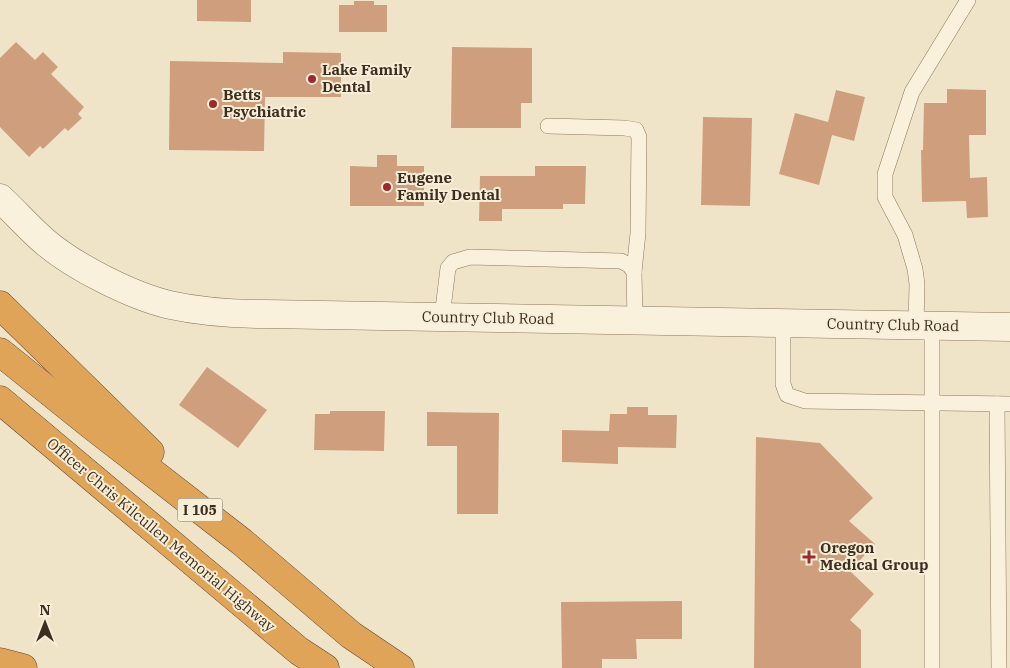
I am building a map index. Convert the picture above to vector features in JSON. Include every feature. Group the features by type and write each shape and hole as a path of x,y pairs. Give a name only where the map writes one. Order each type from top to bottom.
{"highway":[{"path":"0,305 242,542"},
{"name":"I 105","path":"0,352 242,542 351,635 400,668"},
{"name":"Officer Chris Kilcullen Memorial Highway","path":"0,400 299,651 325,668"},
{"path":"0,662 23,668"}],"street":[{"name":"Country Club Road","path":"0,198 45,242 71,260 127,289 183,308 236,314 782,322 1010,328"}],"lane":[{"path":"932,668 932,402 924,325 915,269 905,235 885,197 884,174 912,92 968,0"},
{"path":"548,126 625,128 636,130 640,137 638,233 634,272 635,320"},
{"path":"442,317 448,268 453,262 470,257 621,261 629,265 634,272"},
{"path":"782,322 782,384 787,395 805,401 1004,404 999,668"}],"building":[{"path":"197,0 251,0 251,22 197,21"},
{"path":"354,1 374,1 374,5 387,5 387,32 339,32 339,5 354,5"},
{"path":"16,42 35,60 43,52 58,67 51,74 84,107 78,114 82,118 68,131 65,128 43,149 40,146 29,157 0,127 0,58"},
{"path":"452,47 532,48 532,103 521,103 521,128 451,128"},
{"name":"Betts Psychiatric","path":"283,52 341,53 341,97 265,97 264,151 169,150 170,61 283,63"},
{"path":"947,89 986,90 986,135 969,135 970,178 987,177 988,217 967,218 966,201 922,202 921,150 923,150 924,103 947,103"},
{"path":"836,90 865,97 854,141 832,135 819,185 779,174 795,113 828,122"},
{"path":"703,117 752,118 750,206 701,205"},
{"name":"Eugene Family Dental","path":"377,155 397,155 397,166 424,166 424,206 350,206 350,166 377,167"},
{"path":"535,166 586,166 585,204 563,204 563,209 502,209 502,221 479,221 480,176 535,176"},
{"path":"207,367 267,410 238,448 179,405"},
{"path":"627,407 648,407 648,415 677,415 676,448 618,447 618,464 562,462 562,430 609,431 610,414 627,414"},
{"path":"330,411 385,411 384,451 314,450 315,414 330,414"},
{"path":"427,412 499,413 498,514 457,514 457,446 427,446"},
{"name":"Oregon Medical Group","path":"756,437 820,443 873,498 849,521 875,544 850,571 874,594 850,620 861,630 861,668 754,668"},
{"path":"682,601 682,639 636,639 637,659 602,659 602,668 562,668 561,602"}],"place":[{"name":"Lake Family Dental","path":"312,79"},
{"name":"Betts Psychiatric","path":"213,104"},
{"name":"Eugene Family Dental","path":"387,187"},
{"name":"Oregon Medical Group","path":"809,557"}]}
